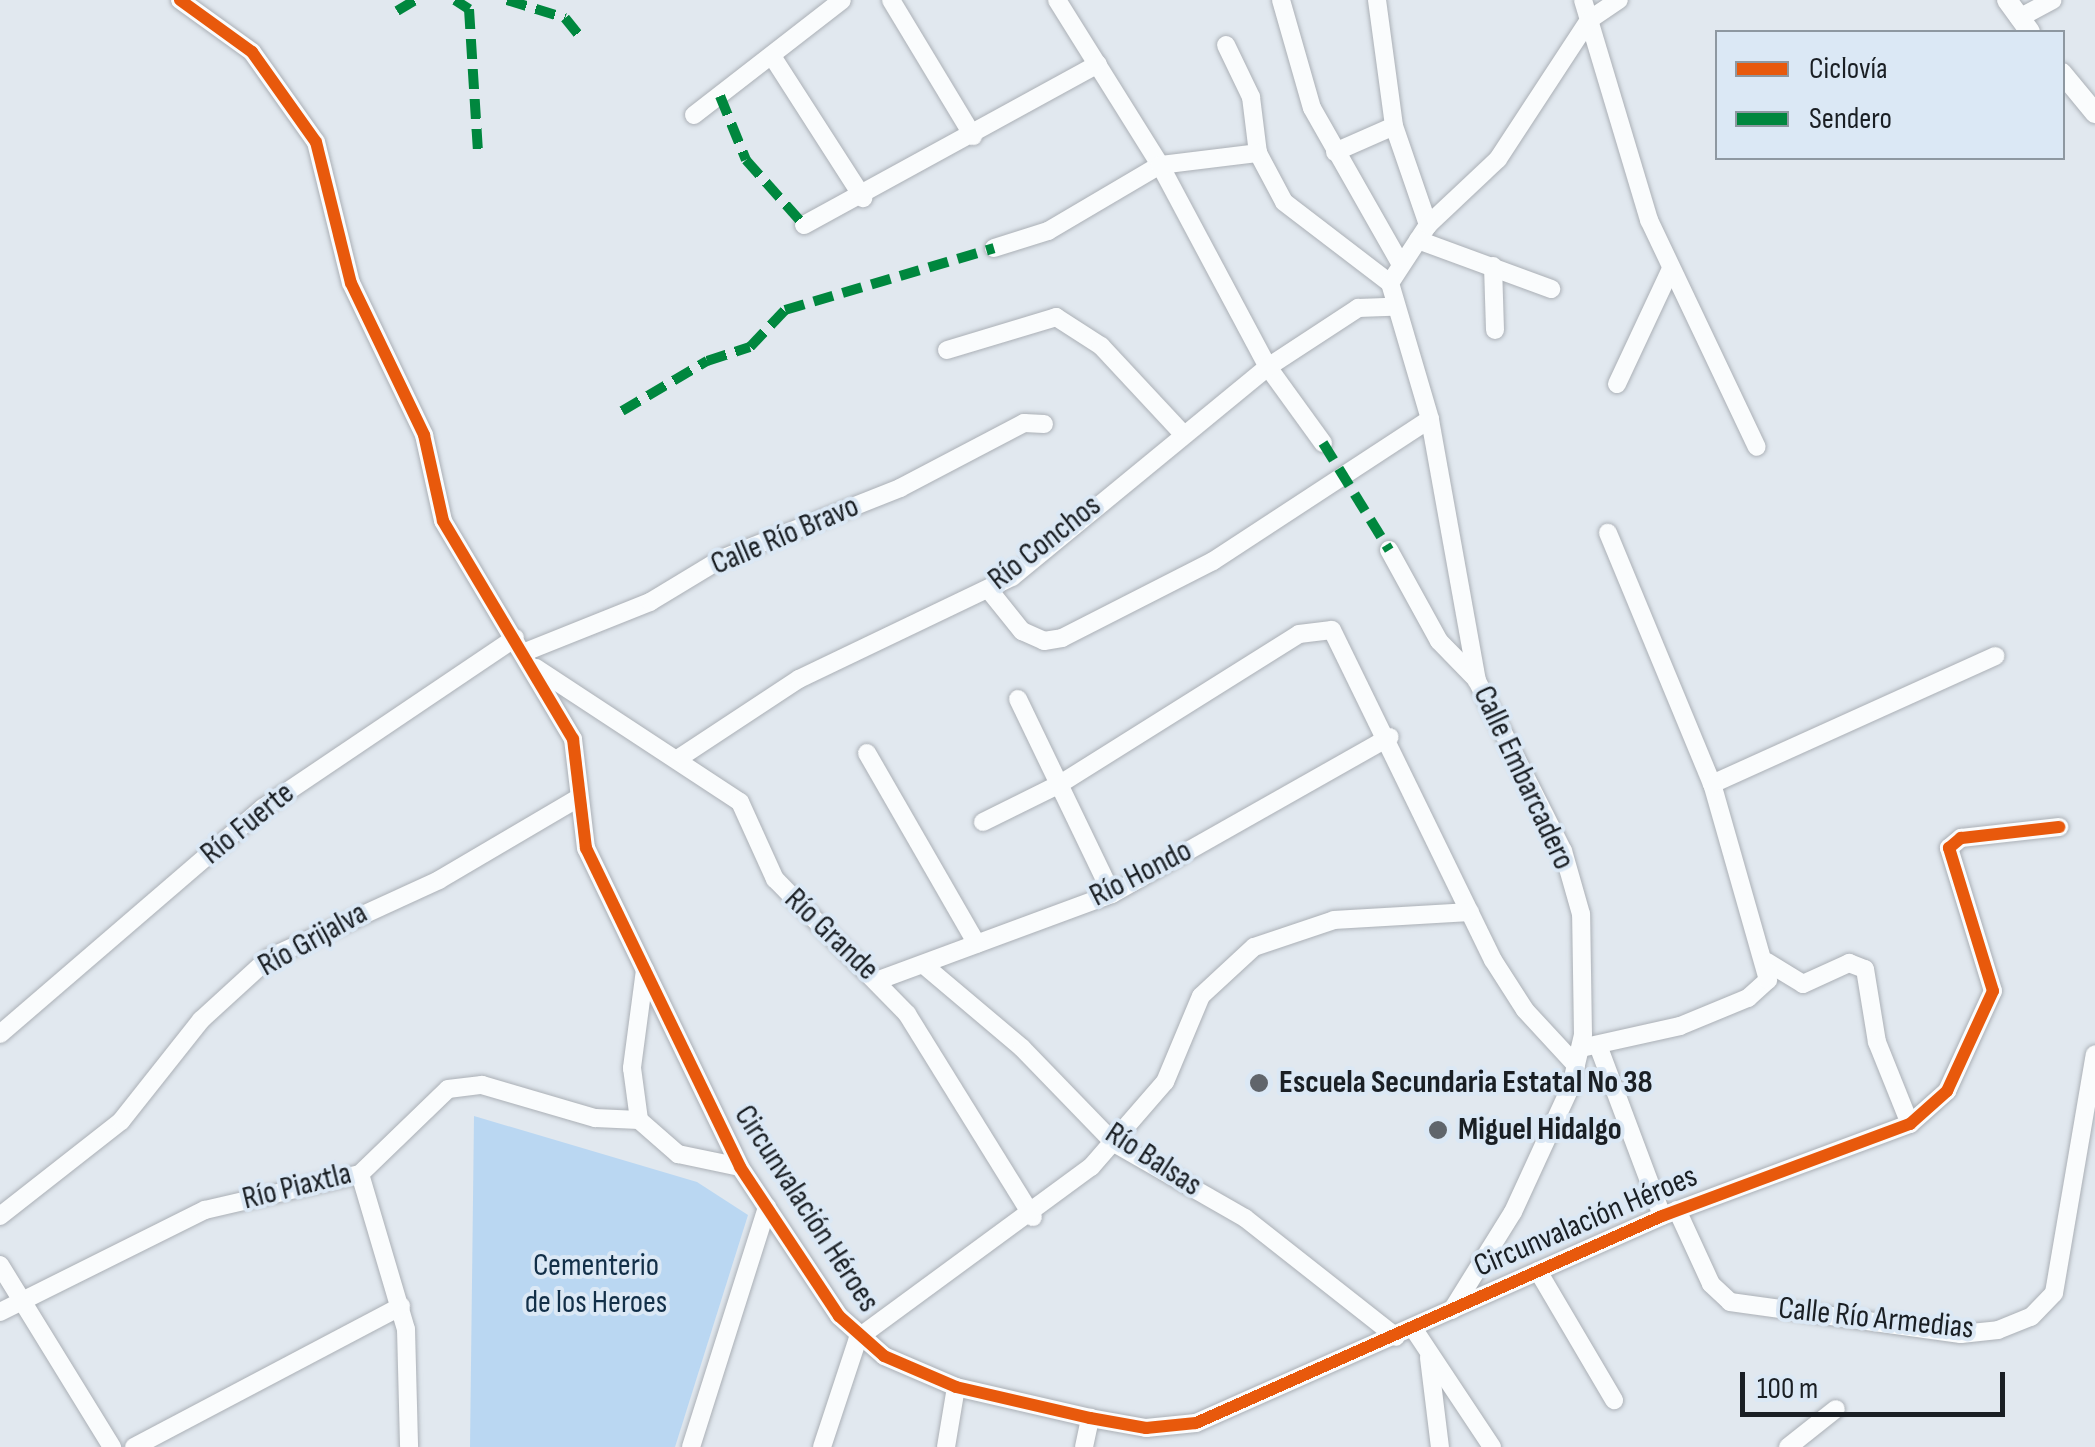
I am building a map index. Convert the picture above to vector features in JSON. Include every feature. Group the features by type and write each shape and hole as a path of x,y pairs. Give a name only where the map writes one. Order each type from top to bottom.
{"street":[{"path":"694,115 772,56 815,8 842,0"},
{"path":"891,0 974,136"},
{"path":"1057,0 1160,165 1268,367 1323,443"},
{"path":"1282,0 1299,72 1335,152 1400,263"},
{"path":"1377,0 1394,126 1423,233 1552,289"},
{"path":"1583,0 1670,271 1757,447"},
{"path":"1226,45 1250,97 1258,153 1294,213 1390,283 1423,233 1498,159 1588,20 1619,0"},
{"path":"2007,0 2024,25 2052,0"},
{"name":"Circunvalación Héroes","path":"183,1 252,52 316,142 352,283 424,436 443,521 525,653 573,740 586,848 740,1167 858,1338 956,1388 1171,1438 1669,1213 1910,1124 1948,1091 1993,990 1989,959 1948,854 1952,842 2058,827"},
{"path":"772,56 863,198"},
{"path":"804,225 863,198 1098,64"},
{"path":"2065,77 2095,113"},
{"path":"1335,152 1394,126"},
{"path":"994,248 1048,231 1160,165 1258,153"},
{"path":"1493,266 1495,330"},
{"path":"1617,384 1670,271"},
{"name":"Calle Embarcadero","path":"1390,283 1392,306 1430,420 1477,680 1563,851 1581,914 1585,1054 1513,1212 1452,1310"},
{"name":"Río Conchos","path":"679,758 799,679 988,590 1268,367 1358,308 1392,306"},
{"path":"948,350 1056,317 1101,346 1183,434"},
{"path":"988,590 1036,640 1062,638 1196,570 1430,420"},
{"name":"Calle Río Bravo","path":"525,653 650,602 721,559 900,488 1024,423 1044,424"},
{"path":"982,822 1060,784 1299,634 1332,630 1390,738 1470,912 1525,1010 1585,1054 1748,998 1768,980 1767,962 1712,784 1608,533"},
{"path":"1389,550 1439,641 1477,680"},
{"name":"Río Grande","path":"525,653 740,802 774,879 879,980 929,1045 1033,1216"},
{"name":"Río Fuerte","path":"0,1034 263,808 525,653"},
{"path":"1712,784 1995,656"},
{"path":"1018,699 1112,894"},
{"name":"Río Hondo","path":"879,980 926,966 1112,894 1390,738"},
{"path":"867,753 977,944"},
{"name":"Río Grijalva","path":"0,1216 121,1121 201,1020 269,958 439,880 578,798"},
{"path":"822,1447 858,1338 1033,1216 1114,1142 1165,1082 1201,996 1254,948 1334,920 1470,912"},
{"path":"1767,962 1803,984 1850,962 1865,969 1878,1042 1910,1124"},
{"name":"Río Balsas","path":"926,966 1022,1048 1114,1142 1245,1218 1404,1332"},
{"path":"645,970 632,1068 639,1120 678,1154 740,1167"},
{"name":"Calle Río Armedias","path":"1585,1054 1669,1213 1711,1284 1730,1302 1961,1334 1998,1330 2030,1317 2054,1293 2095,1054"},
{"name":"Río Piaxtla","path":"0,1312 206,1210 360,1174 407,1136 434,1099 466,1085 594,1118 639,1120"},
{"path":"360,1174 402,1306 410,1447"},
{"path":"690,1447 766,1207"},
{"path":"0,1265 112,1447"},
{"path":"1538,1271 1614,1400"},
{"path":"134,1447 402,1306"},
{"path":"1404,1332 1429,1358 1492,1447"},
{"path":"1429,1358 1440,1447"},
{"path":"946,1447 956,1388"},
{"path":"1788,1447 1836,1409"},
{"path":"1084,1447 1090,1418"}],"green space":[{"name":"Cementerio de los Heroes","path":"474,1116 697,1182 748,1215 675,1447 470,1447"}],"marked path":[{"path":"397,11 415,0"},
{"path":"455,0 469,9 478,151"},
{"path":"507,0 565,18 579,35"},
{"path":"720,96 746,160 804,225"},
{"path":"622,411 707,361 750,347 785,310 994,248"},
{"path":"1323,443 1389,550"}],"cycle path":[{"path":"180,0 252,52 316,142 351,283 424,435 443,521 573,739 586,848 740,1167 839,1316 884,1356 956,1387 1090,1418 1146,1428 1196,1423 1662,1216 1910,1124 1947,1091 1993,991 1949,848 1961,838 2059,827"}],"place":[{"name":"Escuela Secundaria Estatal No 38","path":"1259,1083"},
{"name":"Miguel Hidalgo","path":"1438,1130"}]}
